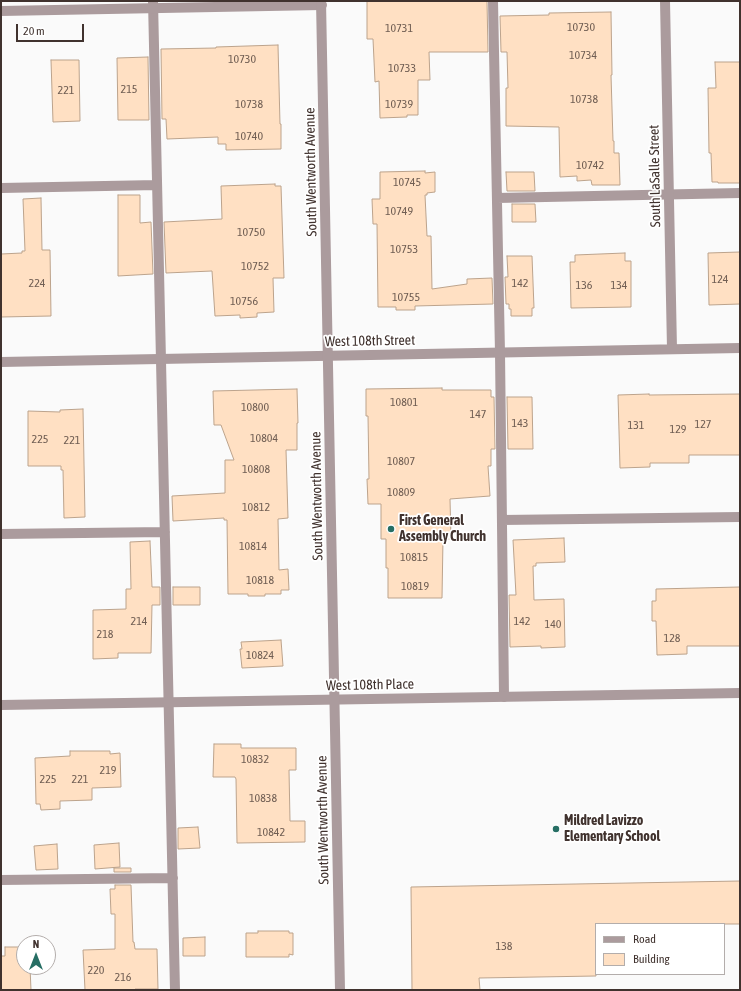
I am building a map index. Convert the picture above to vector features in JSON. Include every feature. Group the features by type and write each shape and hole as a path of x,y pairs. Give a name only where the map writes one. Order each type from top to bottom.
{"street":[{"path":"493,1 500,353 504,697"},
{"name":"South LaSalle Street","path":"665,1 672,350"},
{"path":"1,11 153,5 322,3"},
{"name":"South Wentworth Avenue","path":"322,3 340,990"},
{"path":"153,5 175,990"},
{"path":"1,188 157,185"},
{"path":"497,198 740,193"},
{"name":"West 108th Street","path":"1,362 740,348"},
{"path":"502,520 740,518"},
{"path":"1,534 165,532"},
{"name":"West 108th Place","path":"1,705 740,693"},
{"path":"1,880 172,878"}],"building":[{"path":"367,1 487,1 488,52 429,52 430,80 418,80 418,115 380,118 379,81 375,82 373,39 367,39"},
{"path":"611,12 613,141 614,153 619,153 620,185 592,185 591,180 577,181 577,176 560,177 559,127 506,126 506,88 508,88 507,52 501,52 500,16 549,15 549,13"},
{"path":"278,45 281,149 226,150 226,144 218,144 218,137 167,139 166,119 162,119 161,49"},
{"path":"148,57 149,120 118,120 117,58"},
{"path":"51,60 79,60 80,121 53,122"},
{"path":"715,62 740,62 740,183 712,182 711,153 709,153 708,88 716,88"},
{"path":"425,171 425,173 435,172 435,192 427,193 427,195 425,195 427,236 431,236 432,289 467,284 467,279 492,278 493,304 415,306 415,310 396,310 396,307 378,307 377,224 373,224 372,199 380,199 380,172"},
{"path":"506,172 534,172 535,191 507,191"},
{"path":"275,184 275,186 281,186 284,278 273,278 274,312 257,313 257,317 240,318 240,315 215,316 212,271 166,273 164,222 222,219 221,186"},
{"path":"118,195 140,195 140,223 151,222 153,274 118,276"},
{"path":"41,198 42,250 50,250 51,316 1,317 1,254 22,253 22,251 25,251 23,199"},
{"path":"512,204 535,204 536,222 512,222"},
{"path":"740,252 740,304 709,305 708,253"},
{"path":"625,253 625,261 631,261 631,307 571,308 570,262 575,262 575,255"},
{"path":"507,256 532,256 534,308 532,308 532,316 511,316 509,304 506,304 505,277 508,277"},
{"path":"442,388 442,390 491,390 491,397 494,397 495,449 491,449 491,466 488,466 490,496 450,499 451,539 443,539 442,598 388,598 386,539 381,539 381,504 368,504 368,416 366,416 366,389"},
{"path":"297,389 297,450 286,450 288,518 278,519 279,570 288,569 289,590 281,590 281,594 265,594 265,596 228,594 227,520 224,520 224,518 173,521 172,496 225,493 225,460 234,460 221,425 214,425 213,391"},
{"path":"740,394 740,455 689,455 689,463 650,463 650,467 620,468 618,395"},
{"path":"507,397 532,397 533,449 508,449"},
{"path":"83,409 85,517 64,518 63,470 61,470 61,466 28,466 28,411 60,412 60,410"},
{"path":"564,538 565,562 536,563 536,566 533,566 534,600 564,599 565,647 510,647 509,595 516,595 513,540"},
{"path":"150,541 152,587 160,587 160,605 152,605 151,653 118,653 118,658 93,659 93,610 126,609 126,589 131,589 130,542"},
{"path":"173,587 200,587 200,605 173,605"},
{"path":"740,587 740,646 687,646 687,654 657,655 656,621 652,621 652,601 656,601 656,589"},
{"path":"281,640 283,666 242,668 240,649 242,649 241,642"},
{"path":"214,744 241,744 241,748 296,748 296,770 289,770 290,821 305,821 305,842 237,843 236,779 235,777 213,777"},
{"path":"70,751 110,751 110,754 120,753 121,787 92,788 92,800 60,801 60,809 41,810 40,804 36,804 35,758 70,756"},
{"path":"198,827 200,848 178,849 178,828"},
{"path":"119,843 120,867 95,869 94,845"},
{"path":"57,844 58,869 36,870 34,846"},
{"path":"114,868 131,868 131,872 114,872"},
{"path":"740,881 740,924 595,923 596,976 479,978 480,990 412,990 411,887"},
{"path":"115,885 131,885 133,942 135,949 157,949 158,989 85,990 83,950 115,949 115,914 111,914 110,889 115,889"},
{"path":"258,931 289,931 289,933 293,933 293,955 289,954 289,957 246,957 246,933 258,933"},
{"path":"205,937 205,956 183,956 183,938"},
{"path":"5,947 16,947 16,975 30,975 31,990 1,990 1,956 5,956"}],"place":[{"name":"First General Assembly Church","path":"391,529"},
{"name":"Mildred Lavizzo Elementary School","path":"556,829"}]}
